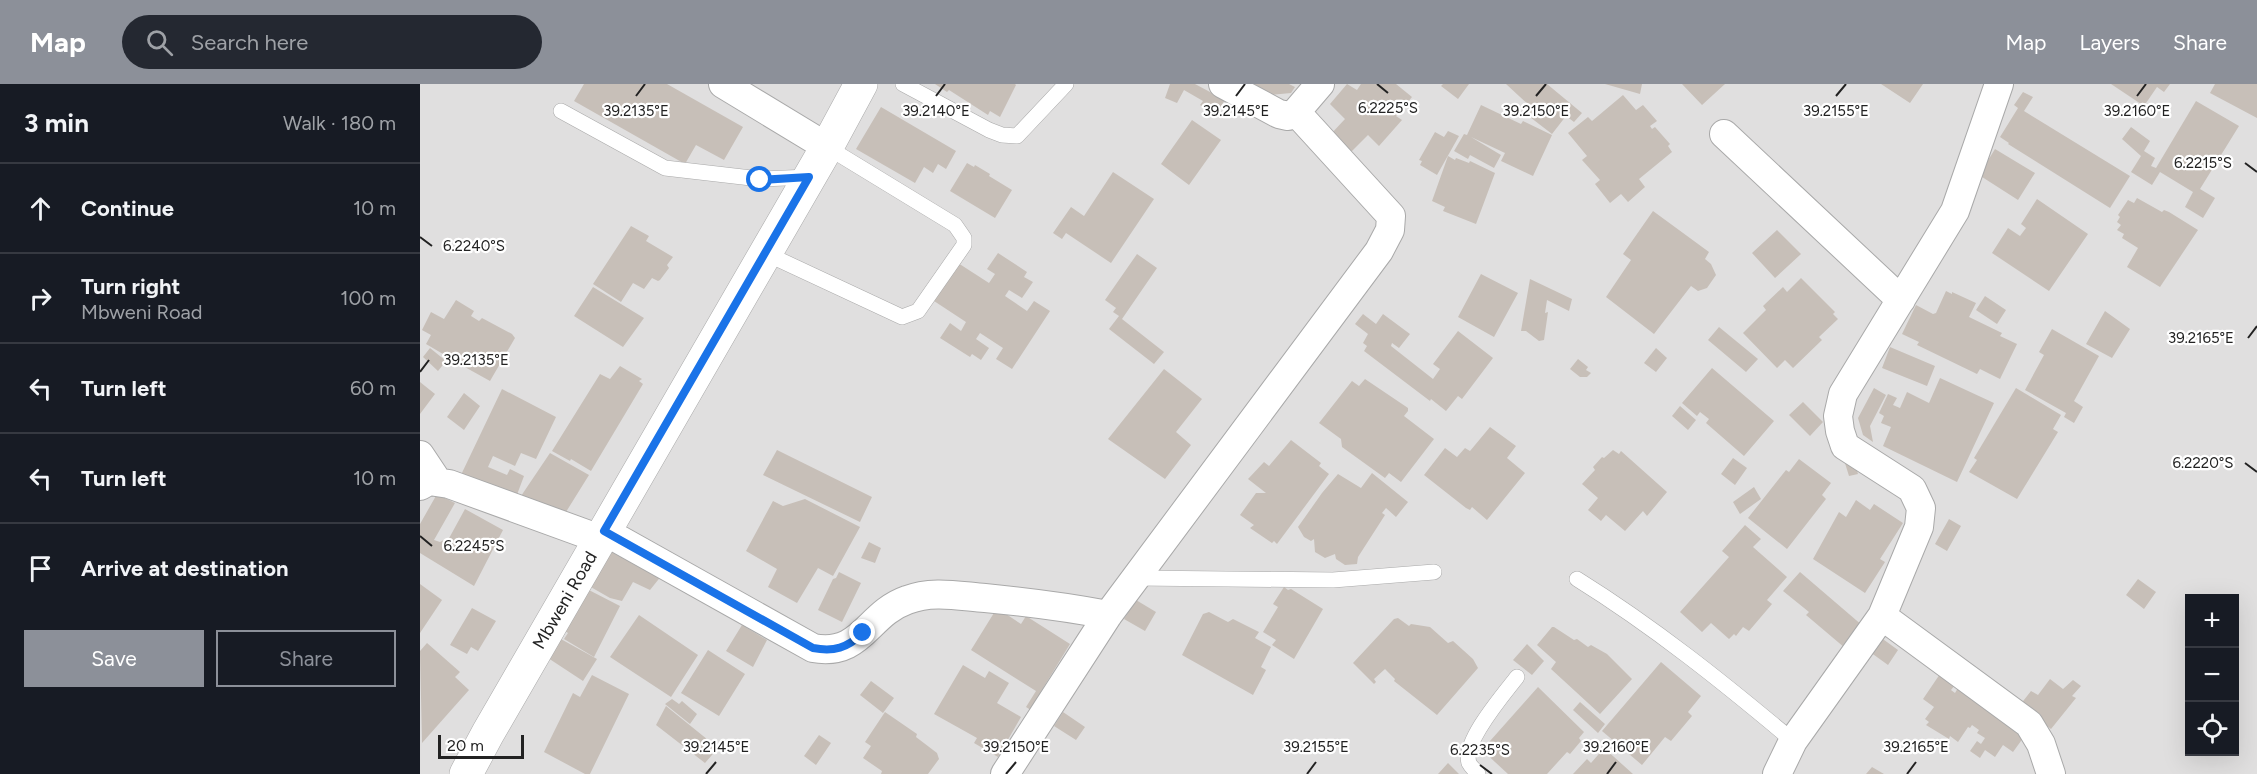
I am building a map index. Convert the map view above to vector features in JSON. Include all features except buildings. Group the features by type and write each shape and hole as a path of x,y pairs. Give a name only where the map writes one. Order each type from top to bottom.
{"street":[{"path":"723,84 827,147"},
{"name":"Mbweni Road","path":"466,774 861,84"},
{"path":"1223,84 1279,114 1288,116 1296,112 1320,84"},
{"path":"1777,774 1793,741 1882,616 1919,527 1921,508 1912,489 1845,446 1838,416 1843,394 1955,211 1999,84"},
{"path":"1005,774 1108,615 1372,261 1390,230 1391,216 1296,112"},
{"path":"1724,134 1901,300"},
{"path":"420,455 429,484 449,484 602,535 813,648 827,651 840,649 853,642 881,616 906,600 935,594 1054,605 1108,615"},
{"path":"1882,616 2029,724 2040,744 2051,774"}],"lane":[{"path":"903,84 988,130 1002,135 1017,136 1066,84"},
{"path":"561,111 665,168 760,180 809,177"},
{"path":"765,253 902,317 918,311 964,245 964,238 955,225 827,147"},
{"path":"1137,578 1333,580 1434,572"},
{"path":"1577,579 1617,604 1722,681 1793,741"},
{"path":"1479,774 1470,764 1468,753 1480,726 1516,677"}],"shaded area":[{"path":"420,84 2257,84 2257,774 420,774"}],"route":[{"path":"760,180 809,177 604,531 813,648 827,651 840,649 863,633"}]}
